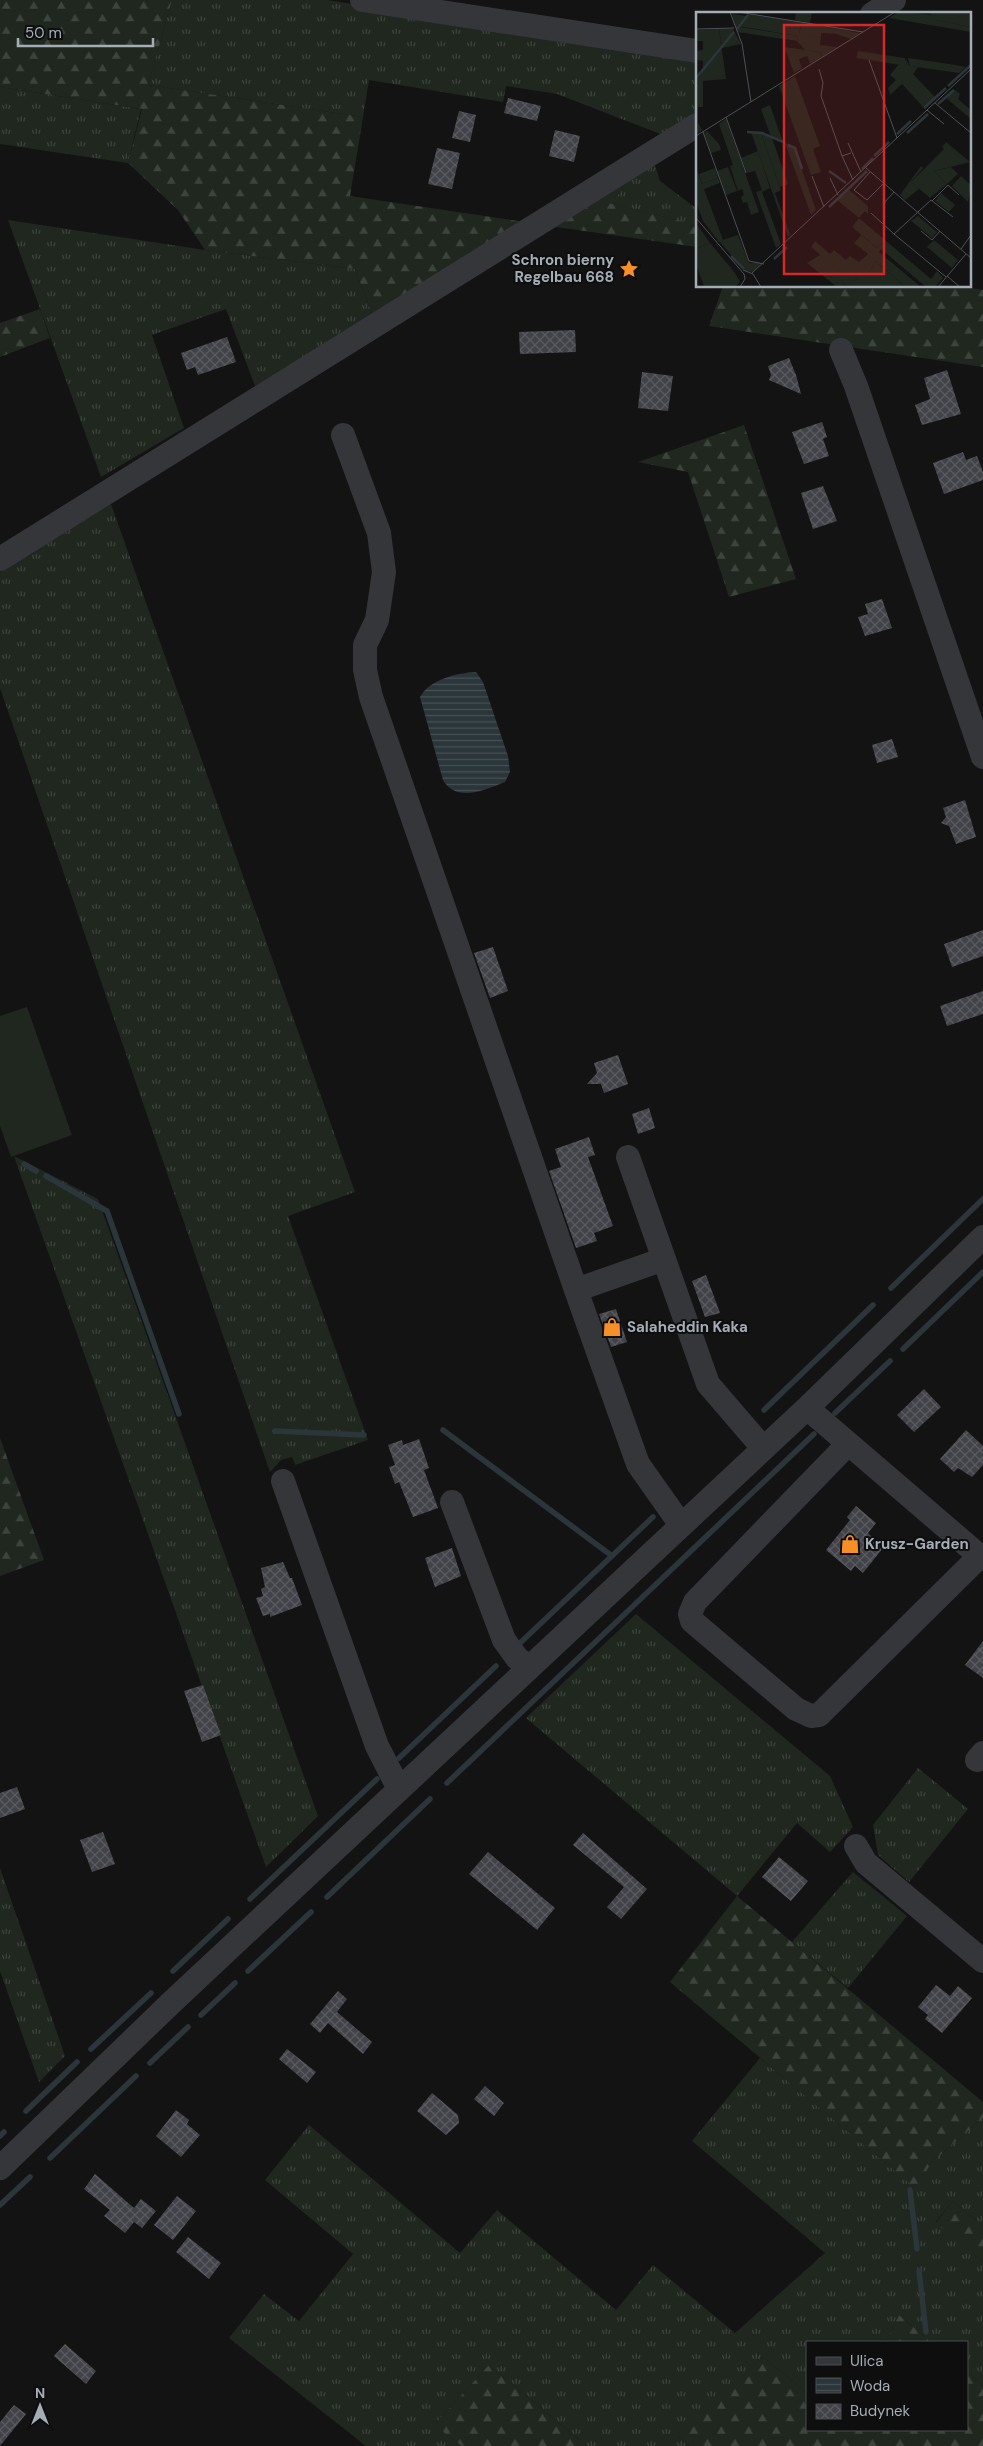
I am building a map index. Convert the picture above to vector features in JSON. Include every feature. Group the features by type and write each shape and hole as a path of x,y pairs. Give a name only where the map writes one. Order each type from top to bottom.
{"street":[{"path":"362,0 696,51"},
{"path":"875,12 894,0"},
{"path":"0,559 696,126"},
{"path":"841,350 856,386 983,757"},
{"path":"343,435 379,533 384,572 377,620 365,645 365,670 371,697 638,1464 681,1525"},
{"path":"628,1157 708,1384 763,1448"},
{"path":"0,2168 172,2002 807,1408 983,1237"},
{"path":"576,1290 664,1259"},
{"path":"807,1408 982,1558 819,1715 811,1716 796,1709 692,1621 690,1614 695,1602 848,1444"},
{"path":"283,1480 377,1746 399,1789"},
{"path":"452,1502 504,1640 517,1658 529,1667"},
{"path":"856,1846 866,1863 983,1961"}],"green space":[{"path":"0,0 172,0 148,85 363,117 350,196 525,222 373,316 355,269 205,250 178,210 128,163 142,109 0,87"},
{"path":"172,0 327,0 696,57 696,114 663,135 557,94 506,86 503,102 369,80 363,117 148,85"},
{"path":"0,87 141,109 128,163 0,144"},
{"path":"654,162 660,181 696,208 696,229 689,223 607,203 620,193 625,181"},
{"path":"625,181 620,193 608,203 690,223 696,229 696,247 556,227"},
{"path":"8,220 205,250 355,269 373,316 255,386 226,309 152,335 184,428 101,477"},
{"path":"722,288 970,288 983,290 983,367 709,326"},
{"path":"40,309 50,338 0,357 0,323"},
{"path":"744,425 796,579 729,597 688,472 638,462"},
{"path":"111,504 355,1192 288,1216 368,1440 295,1465 292,1457 281,1460 270,1472 0,688 0,572"},
{"path":"27,1007 72,1135 11,1157 0,1126 0,1016"},
{"path":"14,1156 98,1199 318,1816 266,1867"},
{"path":"0,1438 44,1560 0,1576"},
{"path":"636,1614 830,1776 853,1827 830,1852 797,1823 737,1896 526,1718"},
{"path":"918,1768 968,1809 909,1882 878,1855 873,1825"},
{"path":"0,1868 65,2056 39,2082 0,1971"},
{"path":"853,1872 907,1916 848,1988 792,1942"},
{"path":"737,1896 983,2102 983,2118 931,2163 916,2189 670,1982"},
{"path":"760,2058 916,2188 931,2163 983,2118 983,2226 953,2201 936,2222 983,2262 983,2386 968,2373 968,2341 930,2341 899,2315 886,2341 806,2341 806,2392 763,2357 678,2437 689,2446 587,2446 489,2365 435,2424 462,2446 366,2446 229,2338 264,2294 299,2321 353,2254 265,2180 309,2125 460,2253 497,2210 616,2310 653,2265 735,2333 825,2253 692,2141"},
{"path":"953,2201 983,2226 983,2262 936,2223"},
{"path":"899,2315 930,2341 886,2341"},
{"path":"763,2357 806,2392 806,2431 968,2431 968,2373 983,2386 983,2446 689,2446 677,2436"},
{"path":"489,2365 587,2446 462,2446 434,2425"}],"water":[{"path":"476,672 483,682 508,756 510,772 505,782 480,791 463,793 455,791 443,780 420,697 424,691 437,681"}],"building":[{"path":"508,98 541,106 537,121 504,113"},
{"path":"459,111 476,115 470,142 452,138"},
{"path":"555,130 580,136 574,162 549,156"},
{"path":"437,148 460,153 452,189 428,184"},
{"path":"575,330 576,352 520,354 519,332"},
{"path":"227,337 236,362 198,375 195,367 187,370 181,353"},
{"path":"789,358 801,394 769,380 771,375 768,366"},
{"path":"947,370 961,414 922,425 915,405 930,399 924,378"},
{"path":"642,372 673,376 668,411 638,408"},
{"path":"822,422 827,437 823,439 829,456 804,464 792,432"},
{"path":"963,452 966,460 977,456 983,472 983,480 944,494 933,463"},
{"path":"823,486 837,521 813,529 801,493"},
{"path":"882,599 892,628 865,636 858,617 868,614 865,604"},
{"path":"892,739 898,757 877,763 872,745"},
{"path":"965,800 976,837 956,844 949,826 941,823 946,817 943,808"},
{"path":"983,930 983,956 952,967 944,944"},
{"path":"493,947 508,991 490,998 474,953"},
{"path":"983,991 983,1014 947,1026 940,1006"},
{"path":"618,1055 628,1084 604,1093 601,1084 587,1084 597,1073 594,1063"},
{"path":"649,1108 655,1128 638,1134 632,1114"},
{"path":"589,1137 595,1155 588,1157 613,1226 594,1233 597,1241 576,1248 549,1171 561,1167 555,1149"},
{"path":"706,1275 720,1313 705,1317 692,1281"},
{"path":"616,1309 627,1342 611,1347 599,1314"},
{"path":"924,1389 941,1407 914,1432 897,1415"},
{"path":"966,1430 983,1446 983,1465 972,1477 958,1468 954,1472 940,1459"},
{"path":"419,1439 429,1468 424,1470 438,1508 413,1517 399,1482 395,1484 389,1467 395,1465 388,1445 402,1440 403,1445"},
{"path":"856,1506 876,1523 868,1533 883,1548 863,1573 855,1566 851,1571 826,1550 850,1520 847,1517"},
{"path":"452,1548 461,1576 435,1587 425,1558"},
{"path":"283,1562 290,1578 292,1578 302,1605 270,1617 270,1614 263,1616 256,1598 263,1596 261,1589 265,1587 261,1568"},
{"path":"983,1641 983,1678 965,1665"},
{"path":"203,1685 221,1735 202,1742 184,1691"},
{"path":"17,1787 25,1809 0,1818 0,1793"},
{"path":"103,1832 115,1864 92,1872 80,1840"},
{"path":"583,1833 647,1889 621,1919 607,1907 624,1887 573,1845"},
{"path":"488,1852 555,1908 537,1930 469,1874"},
{"path":"779,1857 808,1881 791,1901 762,1877"},
{"path":"936,1985 950,1996 958,1986 972,1998 942,2033 925,2019 928,2015 918,2007"},
{"path":"338,1991 347,1999 337,2012 372,2042 363,2054 328,2023 320,2033 310,2024"},
{"path":"287,2049 316,2072 307,2083 279,2059"},
{"path":"485,2086 504,2103 494,2116 474,2099"},
{"path":"432,2093 458,2115 459,2123 446,2135 417,2111"},
{"path":"176,2110 189,2120 187,2124 200,2135 181,2157 156,2136"},
{"path":"95,2174 134,2208 141,2199 156,2211 142,2228 134,2222 125,2233 104,2216 110,2210 84,2189"},
{"path":"177,2196 196,2211 173,2240 154,2225"},
{"path":"188,2237 221,2263 209,2279 176,2252"},
{"path":"65,2344 96,2371 86,2384 54,2356"},
{"path":"14,2405 26,2414 0,2446 0,2422"}],"waterway":[{"path":"24,1164 36,1171"},
{"path":"46,1176 107,1211 179,1414"},
{"path":"891,1288 983,1199"},
{"path":"903,1349 983,1272"},
{"path":"764,1410 873,1305"},
{"path":"835,1413 890,1361"},
{"path":"443,1430 612,1556"},
{"path":"275,1431 364,1435"},
{"path":"447,1783 814,1434"},
{"path":"519,1644 653,1517"},
{"path":"399,1758 496,1666"},
{"path":"250,1899 377,1779"},
{"path":"327,1897 430,1799"},
{"path":"248,1971 311,1912"},
{"path":"173,1971 228,1919"},
{"path":"201,2015 235,1983"},
{"path":"91,2049 151,1993"},
{"path":"150,2063 188,2027"},
{"path":"26,2111 77,2062"},
{"path":"50,2158 136,2076"},
{"path":"0,2136 4,2132"},
{"path":"0,2205 30,2177"},
{"path":"910,2190 917,2249"},
{"path":"919,2271 926,2332"}],"place":[{"name":"Schron bierny Regelbau 668","path":"629,269"},
{"name":"Salaheddin Kaka","path":"612,1327"},
{"name":"Krusz-Garden","path":"850,1544"}]}
